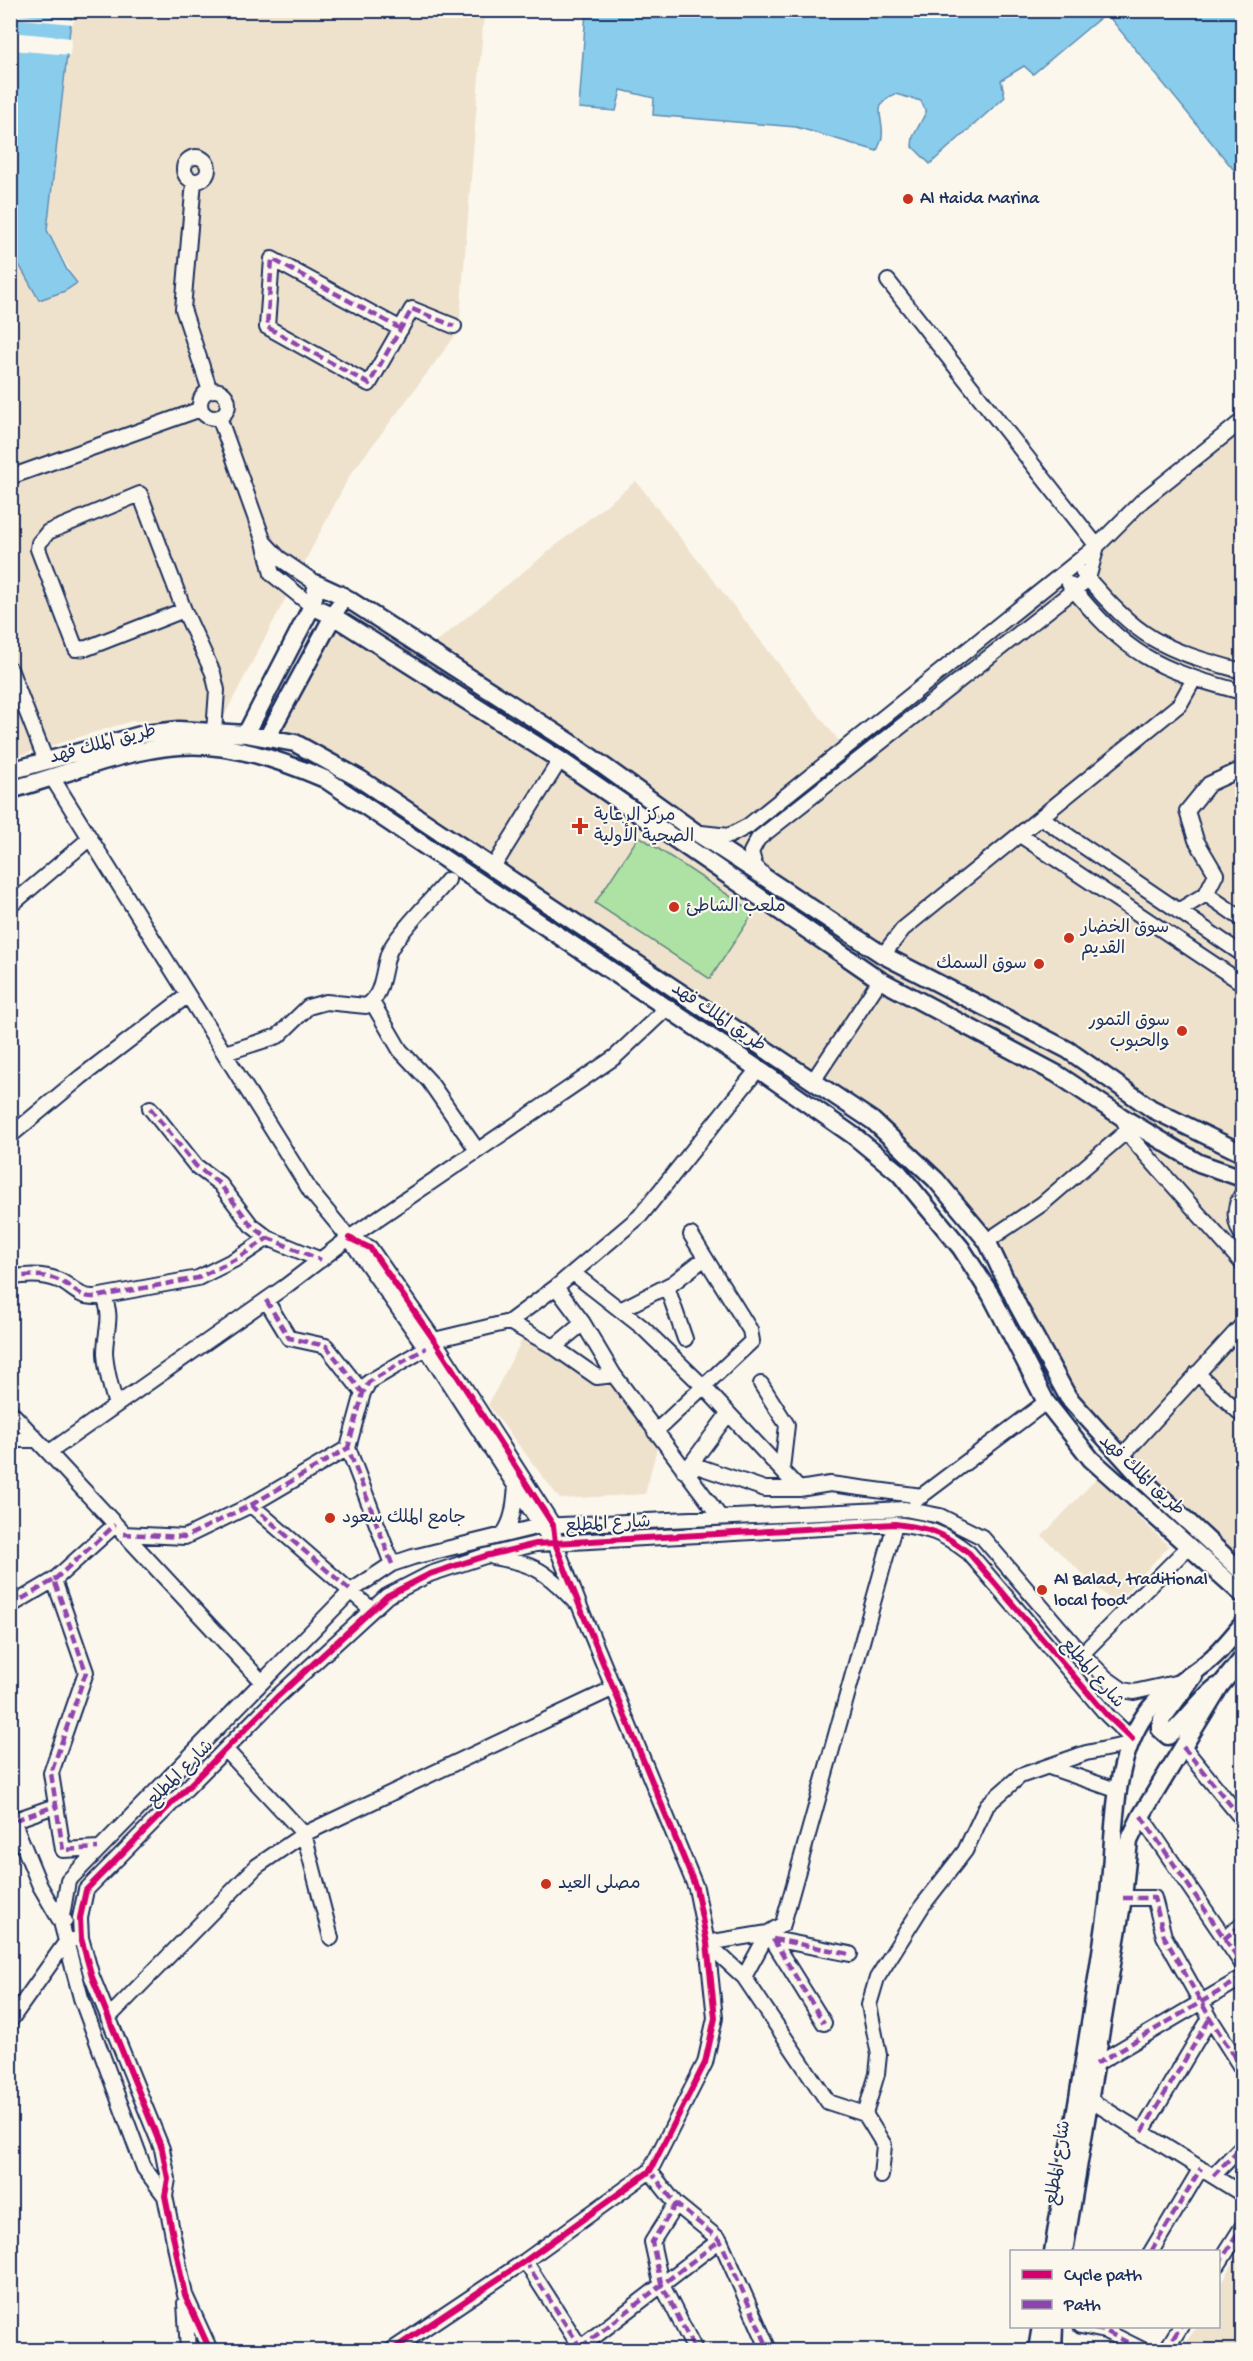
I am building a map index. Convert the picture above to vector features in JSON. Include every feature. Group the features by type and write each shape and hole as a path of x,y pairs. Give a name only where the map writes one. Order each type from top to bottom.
{"main road":[{"path":"246,734 312,606 317,584 344,596 570,742 694,831 884,955 1068,1050 1152,1109 1242,1154"},
{"path":"267,738 344,596"},
{"path":"312,606 333,616 560,760 880,980 1057,1074 1125,1123 1199,1163 1242,1178"},
{"name":"طريق الملك فهد","path":"10,771 144,734 179,730 246,734 295,743 360,779 813,1081 881,1129 936,1180 987,1241 1018,1306 1068,1397 1144,1481 1241,1579"},
{"name":"طريق الملك فهد","path":"10,790 146,750 179,746 222,749 286,762 325,779 668,1007 854,1136 899,1173 967,1258 991,1295 1046,1402 1091,1458 1188,1547 1241,1579"},
{"path":"600,962 610,946"},
{"path":"1242,1625 1200,1668 1162,1719 1160,1729 1165,1735 1168,1736 1175,1731 1205,1695 1233,1672 1242,1659"},
{"name":"شارع المطلع","path":"1053,2250 1108,1909 1119,1791 1131,1742 1141,1721 1154,1703 1175,1683 1200,1668"},
{"name":"شارع المطلع","path":"1064,2250 1124,1898 1129,1842 1141,1816 1183,1747 1233,1672"},
{"path":"1037,2350 1041,2328"},
{"path":"1053,2350 1054,2328"}],"street":[{"path":"194,181 183,309 210,391"},
{"path":"401,329 272,259 267,327 369,384 401,329 412,309 454,326"},
{"path":"888,280 1098,546"},
{"path":"210,391 222,393 227,400 227,408 219,417 210,417 201,409 201,400 210,391"},
{"path":"10,477 201,409"},
{"path":"219,417 264,542 272,574 312,606"},
{"path":"694,831 709,836 729,836 748,826 1062,576 1098,546 1143,500 1242,422"},
{"path":"184,610 87,648 76,649 38,549 39,543 48,532 140,494 184,610 213,673 217,690 213,732"},
{"path":"264,542 279,558 317,584"},
{"path":"765,877 752,860 751,852 758,839 1088,579 1098,546"},
{"path":"1076,564 1129,624 1153,641 1179,654 1242,671"},
{"path":"1062,576 1117,638 1145,658 1194,679 1242,692"},
{"path":"10,669 46,761"},
{"path":"884,955 903,929 1180,704 1194,679"},
{"path":"492,869 560,760"},
{"path":"1178,911 1206,894 1216,874 1196,840 1187,811 1209,784 1242,769"},
{"path":"53,778 311,1191 430,1344 547,1526 696,1888 707,1943 715,2018 705,2063 650,2171 525,2261 392,2350"},
{"path":"1042,818 1242,954"},
{"path":"1020,836 1242,983"},
{"path":"10,906 89,839"},
{"path":"225,1053 278,1036 308,1007 326,1002 366,1006 372,1002 377,996 390,951 396,940 448,880"},
{"path":"1206,894 1242,919"},
{"path":"813,1081 880,980"},
{"path":"10,1136 81,1077 188,995"},
{"path":"372,1002 400,1050 429,1081 477,1150"},
{"path":"51,1451 266,1300 349,1238 615,1057 668,1007"},
{"path":"392,1564 348,1448 363,1393 369,1382 430,1344 509,1322 556,1287 640,1216 758,1070"},
{"path":"150,1108 196,1166 220,1184 251,1225 268,1238 321,1260"},
{"path":"987,1241 1042,1204 1125,1123 1133,1140 1242,1263"},
{"path":"1242,1194 1236,1208 1235,1220 1242,1235"},
{"path":"655,1432 752,1341 752,1335 691,1234"},
{"path":"10,1278 46,1277 58,1280 84,1298 103,1296 198,1278 238,1258 268,1238"},
{"path":"622,1309 667,1287 705,1258"},
{"path":"573,1273 622,1309 704,1388 799,1489"},
{"path":"556,1287 583,1323 614,1375 655,1432 687,1467 720,1517"},
{"path":"667,1287 685,1340"},
{"path":"103,1296 110,1308 105,1352 108,1381 116,1405"},
{"path":"266,1300 289,1338 326,1346 363,1393"},
{"path":"509,1322 554,1347 597,1377 614,1375"},
{"path":"554,1347 583,1323"},
{"path":"1122,1456 1242,1325"},
{"path":"430,1344 516,1486 547,1526"},
{"path":"1197,1373 1242,1415"},
{"path":"761,1384 787,1425 782,1469"},
{"path":"905,1509 1046,1402"},
{"path":"10,1411 51,1451 119,1530 262,1682"},
{"path":"687,1467 728,1414"},
{"path":"10,1440 38,1440"},
{"path":"10,1606 54,1580 119,1530 185,1537 251,1505 348,1448"},
{"path":"687,1467 759,1488 799,1489 830,1484 922,1496"},
{"path":"830,1484 848,1511"},
{"path":"503,1535 511,1524 516,1486"},
{"path":"251,1505 371,1609"},
{"name":"شارع المطلع","path":"165,2196 144,2168 81,1998 61,1922 68,1881 351,1591 392,1564 547,1526 905,1509 940,1516 982,1537 1082,1654 1123,1690 1134,1692 1175,1683"},
{"path":"744,1977 771,1936 783,1924 895,1524"},
{"name":"شارع المطلع","path":"80,1918 86,1890 276,1698 371,1609 387,1596 430,1574 485,1556 536,1544 895,1524 920,1527 947,1536 969,1553 1131,1742"},
{"path":"1082,1654 1188,1547"},
{"path":"485,1556 521,1561 543,1572 580,1608"},
{"path":"54,1580 86,1672 51,1773 55,1806 63,1851 98,1848"},
{"path":"108,2018 257,1866 304,1834 614,1688"},
{"path":"865,2114 877,2074 879,2055 869,2005 877,1978 923,1905 965,1851 987,1805 1020,1776 1086,1753 1131,1742"},
{"path":"1183,1747 1242,1819"},
{"path":"226,1750 304,1834 331,1938"},
{"path":"1049,1767 1119,1791"},
{"path":"55,1806 13,1817 40,1886 61,1922 80,1918 81,1938 108,2018 162,2149 168,2179 165,2196 185,2295 188,2350"},
{"path":"1141,1816 1242,1964"},
{"path":"1124,1898 1154,1898 1164,1936 1210,2018 1242,2069"},
{"path":"1224,1939 1242,1924"},
{"path":"771,1936 824,2023"},
{"path":"707,1943 771,1936 850,1954"},
{"path":"10,2021 66,1942 81,1938"},
{"path":"707,1943 744,1977 828,2102 865,2114 884,2145 881,2176"},
{"path":"1096,2064 1242,1978"},
{"path":"1142,2132 1210,2018"},
{"path":"1090,2100 1242,2194"},
{"path":"1213,2175 1242,2146"},
{"path":"1152,2250 1201,2168"},
{"path":"650,2171 676,2204 720,2240 769,2350"},
{"path":"676,2204 652,2242 661,2283 695,2350"},
{"path":"1220,2262 1242,2227"},
{"path":"525,2261 581,2349 661,2283 720,2240"},
{"path":"185,2295 210,2350"},
{"path":"1166,2350 1180,2328"},
{"path":"1106,2329 1143,2350"}],"shaded area":[{"path":"72,11 484,13 459,331 350,475 221,722 132,721 11,758 11,263 17,260 39,300 65,291 77,283 47,230"},
{"path":"1242,416 1242,1558 1111,1439 1068,1380 997,1245 936,1172 387,792 267,732 357,595 431,646 636,481 842,745"},
{"path":"523,1338 606,1386 614,1383 658,1444 645,1494 560,1499 488,1405"},
{"path":"1097,1478 1169,1546 1115,1604 1042,1536"},
{"path":"1242,2248 1242,2350 1181,2350 1195,2328 1220,2328 1220,2286"}],"green space":[{"name":"ملعب الشاطئ","path":"639,836 754,912 710,979 595,903"}],"water":[{"path":"11,11 72,11 47,230 67,270 77,283 65,291 39,300 17,261 11,263"},
{"path":"586,11 1242,11 1242,180 1106,13 1033,74 1024,66 1001,80 1005,97 930,164 912,146 913,137 926,112 921,101 895,94 882,103 880,108 882,137 877,151 796,127 653,115 654,98 621,90 616,111 579,108"}],"pier":[{"path":"11,14 74,20 73,24 11,18"},
{"path":"11,32 72,38 70,55 11,50"}],"marked path":[{"path":"401,329 272,259 267,327 369,384 412,309 454,326"},
{"path":"150,1108 196,1166 220,1184 251,1225 268,1238 321,1260"},
{"path":"10,1278 46,1277 63,1282 84,1296 95,1297 198,1278 238,1258 268,1238"},
{"path":"266,1300 289,1338 326,1346 363,1393"},
{"path":"392,1564 348,1448 363,1393 369,1382 426,1348"},
{"path":"251,1505 348,1448"},
{"path":"123,1534 185,1537 251,1505 351,1591"},
{"path":"54,1580 115,1525"},
{"path":"10,1606 54,1580 86,1672 51,1773 63,1850 98,1848"},
{"path":"1183,1747 1242,1819"},
{"path":"15,1820 55,1806"},
{"path":"1141,1816 1242,1964"},
{"path":"1123,1898 1154,1898 1164,1936 1210,2018 1242,2069"},
{"path":"1224,1939 1242,1924"},
{"path":"773,1939 824,2023"},
{"path":"773,1939 850,1954"},
{"path":"1096,2064 1242,1978"},
{"path":"1142,2132 1210,2018"},
{"path":"1213,2176 1242,2146"},
{"path":"1152,2250 1201,2168"},
{"path":"650,2171 676,2204 720,2240 769,2350"},
{"path":"676,2204 652,2242 661,2283 695,2350"},
{"path":"1220,2262 1242,2227"},
{"path":"581,2347 720,2240"},
{"path":"525,2261 582,2350"},
{"path":"1091,2328 1105,2331 1143,2350"},
{"path":"1166,2350 1180,2328"}],"cycle path":[{"path":"349,1238 370,1248 434,1340 553,1525 555,1543 580,1607 696,1888 707,1943 715,2018 705,2063 650,2171 525,2261 392,2350"},
{"path":"210,2350 185,2295 165,2196 168,2179 162,2149 92,1977 81,1938 80,1918 86,1890 276,1698 387,1596 430,1574 485,1556 536,1544 895,1524 917,1527 935,1532 969,1553 1107,1715 1132,1739"}],"place":[{"name":"Al Haida Marina","path":"908,199"},
{"name":"مركز الرعاية الصحية الأولية","path":"580,826"},
{"name":"ملعب الشاطئ","path":"674,907"},
{"name":"سوق الخضار القديم","path":"1069,938"},
{"name":"سوق السمك","path":"1039,964"},
{"name":"سوق التمور والحبوب","path":"1182,1031"},
{"name":"جامع الملك سعود","path":"330,1518"},
{"name":"Al Balad, traditional local food","path":"1042,1590"},
{"name":"مصلى العيد","path":"546,1884"}]}
